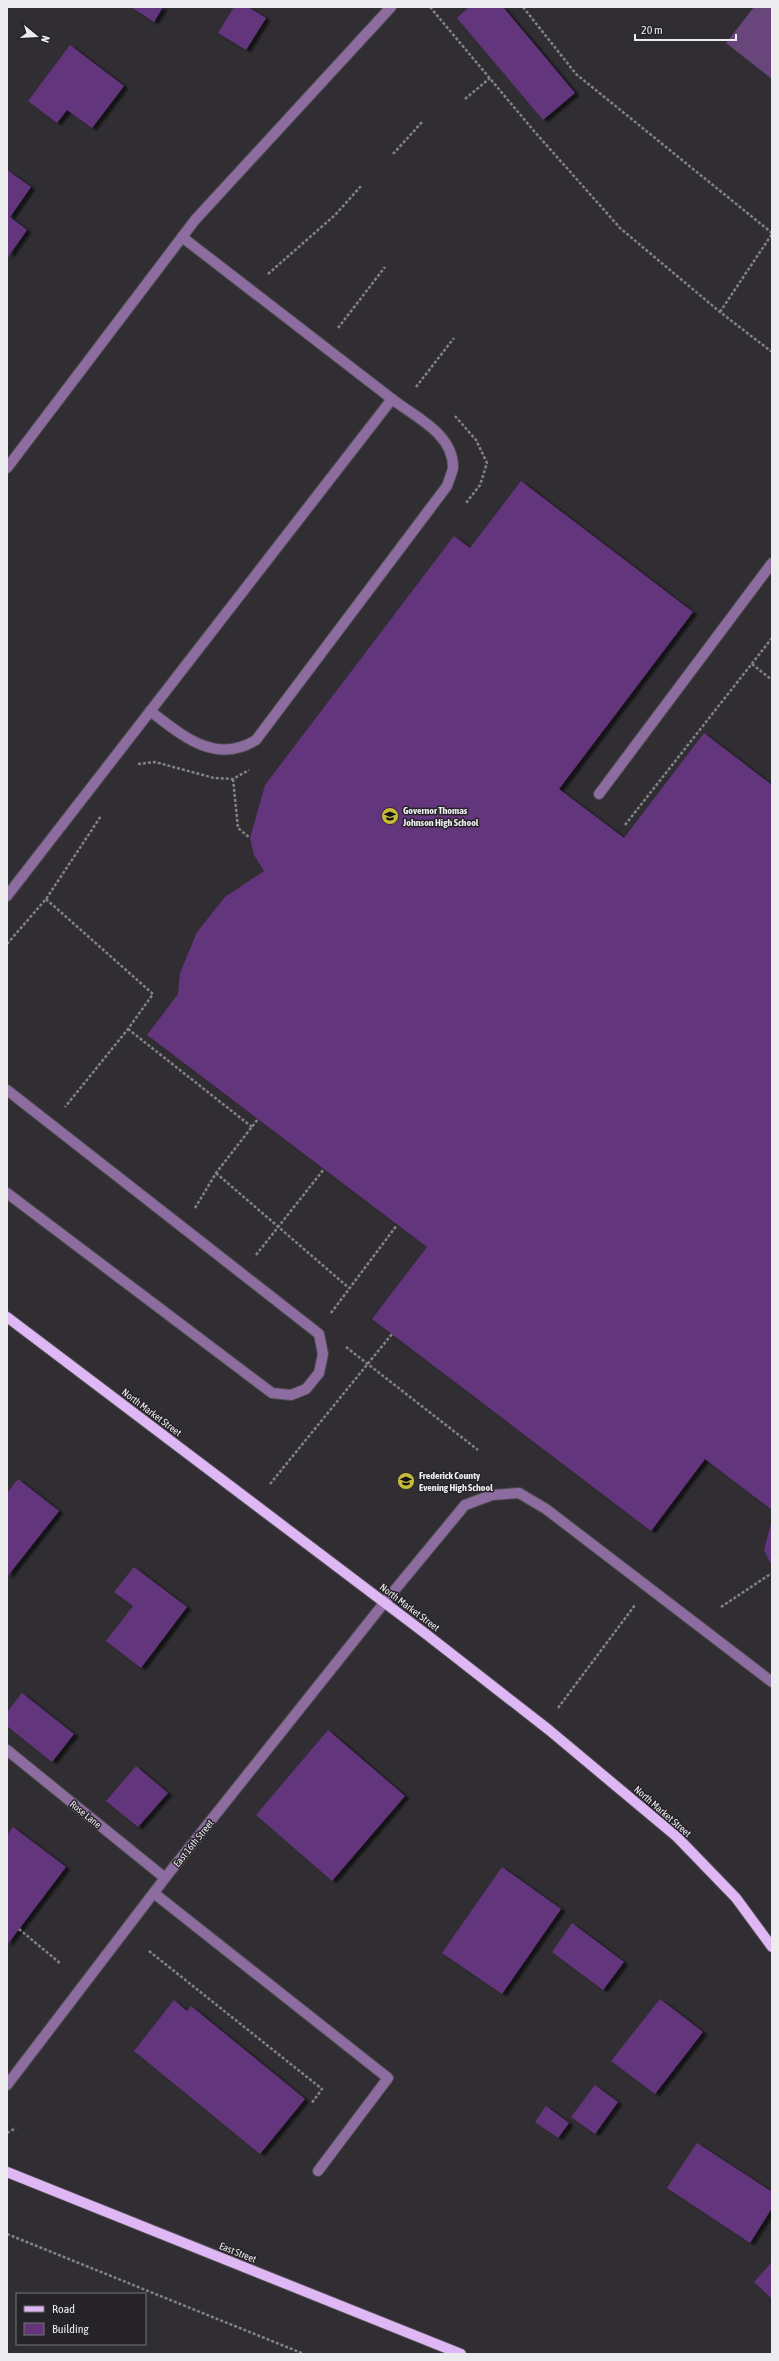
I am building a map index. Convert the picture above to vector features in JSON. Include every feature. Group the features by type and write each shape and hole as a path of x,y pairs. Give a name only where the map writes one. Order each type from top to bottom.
{"main road":[{"name":"North Market Street","path":"7,1317 549,1730 677,1838 736,1898 772,1947"},
{"name":"East Street","path":"7,2172 461,2354"}],"street":[{"path":"7,468 195,220 391,7"},
{"path":"150,711 184,737 201,745 222,750 242,748 256,740 447,486 453,468 450,451 443,438 182,237"},
{"path":"7,896 392,399"},
{"path":"599,794 772,564"},
{"path":"7,1090 319,1334 323,1354 319,1374 306,1389 291,1395 272,1393 7,1193"},
{"name":"East 16th Street","path":"7,2086 155,1894 165,1878 384,1603 465,1505 492,1495 519,1493 546,1510 772,1682"},
{"name":"Rose Lane","path":"7,1750 165,1878"},
{"path":"155,1894 388,2078 318,2171"}],"path":[{"path":"430,7 620,228 720,312 772,352"},
{"path":"523,7 576,74 772,234 720,312"},
{"path":"465,99 490,78"},
{"path":"393,154 424,121"},
{"path":"273,279 267,275 335,215 362,185"},
{"path":"338,328 386,267"},
{"path":"332,324 344,333"},
{"path":"416,387 454,338"},
{"path":"410,382 423,392"},
{"path":"454,415 476,440 487,463 480,485 465,504"},
{"path":"625,825 772,638"},
{"path":"752,664 772,680"},
{"path":"134,765 155,762 214,778 233,779 253,768"},
{"path":"233,779 238,828 250,838"},
{"path":"7,944 46,899 105,809"},
{"path":"46,899 153,994 128,1029 63,1108"},
{"path":"128,1029 252,1127"},
{"path":"193,1210 216,1173 258,1119"},
{"path":"254,1257 324,1169"},
{"path":"216,1173 349,1288"},
{"path":"329,1315 397,1225"},
{"path":"270,1484 392,1334"},
{"path":"345,1346 368,1362 478,1450"},
{"path":"721,1607 772,1574"},
{"path":"558,1708 635,1604"},
{"path":"19,1929 61,1964"},
{"path":"149,1951 322,2089 311,2104"},
{"path":"7,2133 16,2128"},
{"path":"7,2234 304,2354"}],"shaded area":[{"path":"754,7 772,7 772,79 726,43"}],"building":[{"path":"131,7 163,7 154,22"},
{"path":"234,7 248,7 266,18 246,50 218,33"},
{"path":"469,7 503,7 575,93 543,120 457,18"},
{"path":"70,45 124,86 92,128 67,110 57,123 28,101"},
{"path":"7,170 31,187 10,217 27,230 8,257"},
{"path":"521,481 693,612 559,789 624,838 704,733 772,785 772,1510 705,1459 651,1531 372,1319 427,1247 147,1035 178,994 180,973 197,932 225,897 264,871 254,855 250,838 265,785 454,536 470,548"},
{"path":"18,1479 59,1511 7,1577 7,1493"},
{"path":"772,1520 772,1566 764,1550"},
{"path":"134,1567 187,1607 141,1668 106,1641 133,1606 114,1592"},
{"path":"22,1693 74,1734 52,1762 7,1726 7,1712"},
{"path":"328,1730 405,1796 332,1881 256,1815"},
{"path":"136,1766 168,1793 138,1827 106,1801"},
{"path":"13,1827 66,1867 7,1945 7,1835"},
{"path":"502,1867 561,1909 502,1994 442,1953"},
{"path":"572,1923 624,1962 603,1990 552,1952"},
{"path":"660,1999 703,2032 655,2094 611,2061"},
{"path":"174,2000 187,2011 191,2006 305,2099 260,2154 134,2051"},
{"path":"595,2085 618,2102 595,2134 571,2117"},
{"path":"546,2106 569,2123 558,2138 535,2122"},
{"path":"697,2143 772,2192 772,2208 750,2243 667,2188"},
{"path":"772,2262 772,2299 754,2282"}],"place":[{"name":"Governor Thomas Johnson High School","path":"390,816"},
{"name":"Frederick County Evening High School","path":"406,1481"}]}
